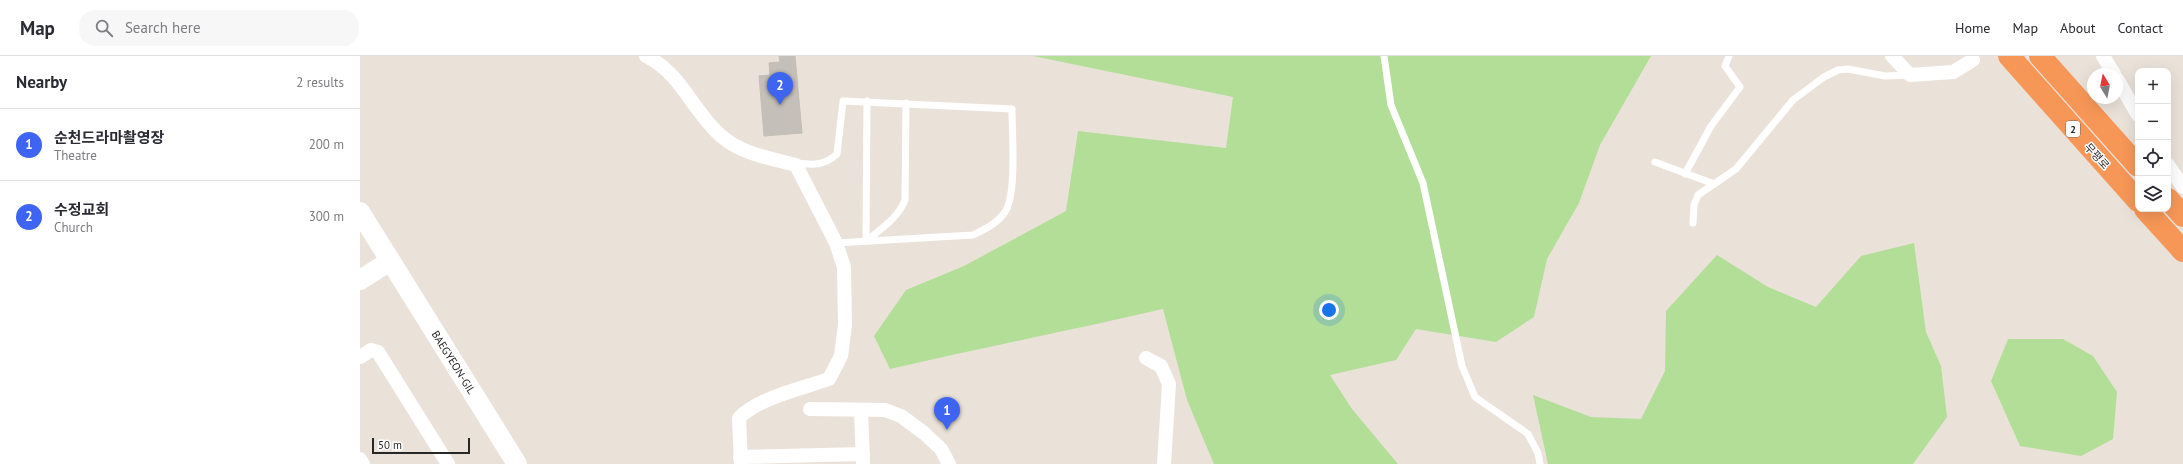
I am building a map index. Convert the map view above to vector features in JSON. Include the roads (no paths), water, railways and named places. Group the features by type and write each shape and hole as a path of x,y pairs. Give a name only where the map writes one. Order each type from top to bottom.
{"highway":[{"name":"무평로","path":"2009,56 2135,198"},
{"name":"2","path":"2040,56 2135,163"},
{"path":"2171,202 2183,216"},
{"path":"2148,212 2183,251"}],"street":[{"path":"646,56 667,70 686,90 704,118 721,136 742,150 768,159 796,165 836,243 844,267 845,325 841,356 829,379 788,393 746,410 739,418 740,460 863,459 861,410"},
{"path":"1892,56 1910,75 1953,72 1973,60"},
{"path":"2103,56 2110,68"},
{"path":"2123,89 2135,110"},
{"path":"2171,169 2183,187"},
{"name":"BAEGYEON-GIL","path":"360,212 516,464"},
{"path":"360,280 390,261"},
{"path":"360,357 371,350 378,352 448,464"},
{"path":"1146,358 1161,366 1169,384 1164,464"},
{"path":"810,409 885,410 901,416 941,449 949,464"},
{"path":"360,459 363,464"}],"lane":[{"path":"1384,56 1391,105 1423,183 1462,366 1475,397 1528,434 1538,453 1540,464"},
{"path":"1685,174 1711,126 1740,87 1725,66 1729,56"},
{"path":"1693,224 1694,205 1698,195 1736,170 1793,100 1824,77 1838,70 1848,69 1885,76 1910,75"},
{"path":"784,162 817,166 829,161 837,154 843,101 1012,109 1011,198 1005,213 988,228 973,235 836,243"},
{"path":"866,241 868,101"},
{"path":"866,241 892,220 902,209 905,200 906,103"},
{"path":"1655,162 1714,184"}],"place":[{"name":"수정교회","path":"780,105"},
{"name":"순천드라마촬영장","path":"947,430"}]}
